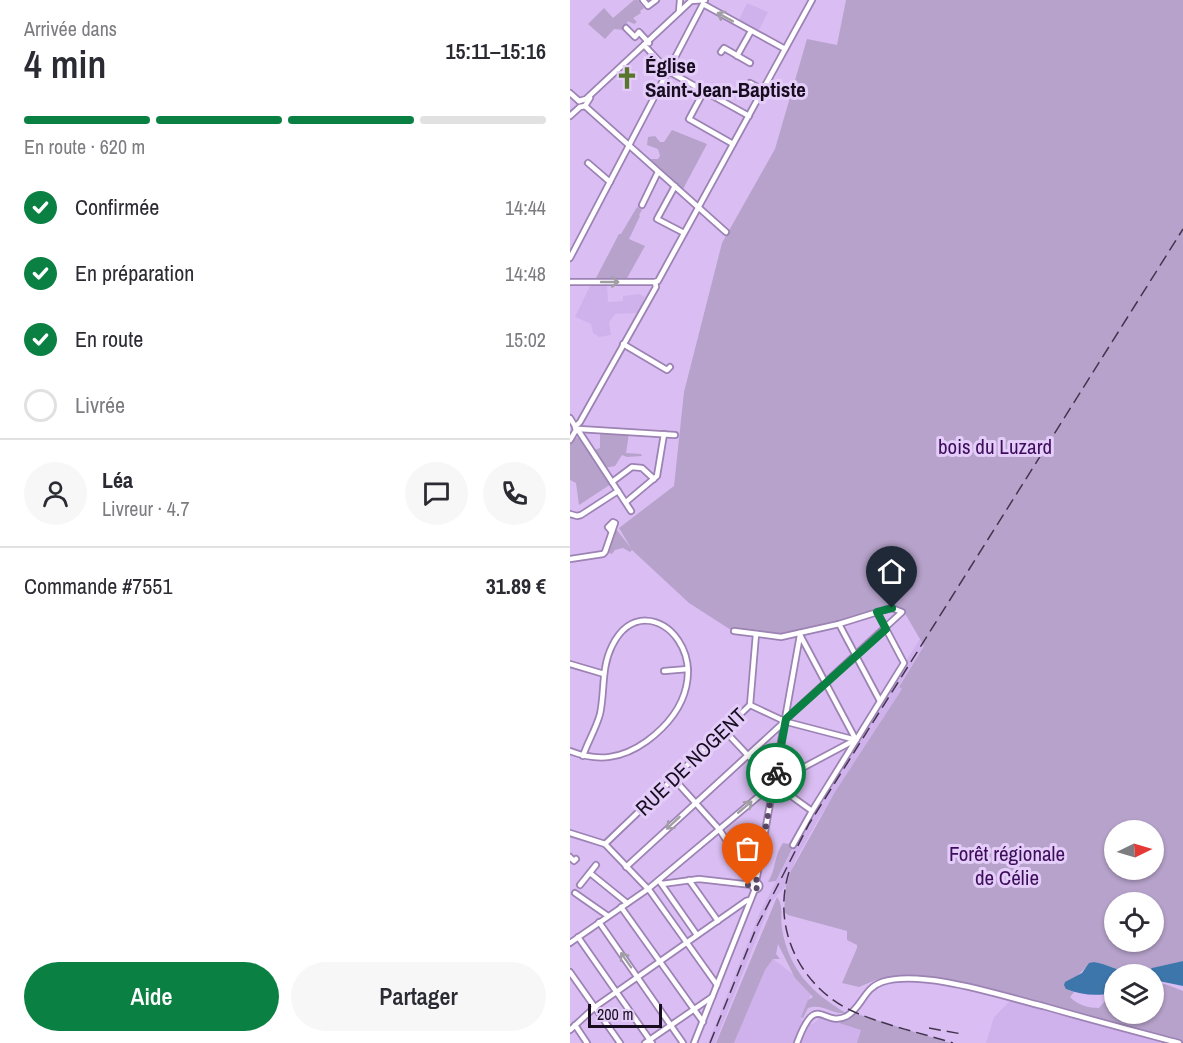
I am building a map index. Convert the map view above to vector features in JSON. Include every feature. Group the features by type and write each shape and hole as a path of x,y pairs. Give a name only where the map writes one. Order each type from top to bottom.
{"street":[{"path":"643,0 648,6 656,0"},
{"path":"680,0 681,11"},
{"path":"570,440 812,0"},
{"path":"570,115 692,1 703,1 784,49"},
{"path":"570,258 703,1"},
{"path":"627,28 635,37 639,32 668,71 749,116"},
{"path":"737,56 751,31"},
{"path":"722,52 724,48 750,63"},
{"path":"750,83 763,90"},
{"path":"704,91 689,119 733,144"},
{"path":"570,93 726,232"},
{"path":"588,163 610,182"},
{"path":"642,205 658,172"},
{"path":"675,186 657,219 684,233"},
{"path":"570,282 656,283"},
{"path":"624,344 667,370 670,367"},
{"path":"570,418 631,511"},
{"path":"577,428 675,435"},
{"path":"626,502 654,479 659,472 664,434"},
{"path":"612,482 632,467 642,468 654,479"},
{"path":"570,514 581,515 618,491"},
{"path":"570,559 603,554 612,531"},
{"path":"626,867 903,613 892,608 839,624 781,637 735,631"},
{"path":"794,845 812,811 904,663 877,612"},
{"path":"570,751 601,759 614,758 637,748 654,736 680,707 687,690 688,669 683,651 670,631 656,622 644,620 628,626 617,637 608,655 603,674 599,716 592,738 582,754"},
{"path":"839,624 880,701"},
{"name":"RUE DE NOGENT","path":"605,844 750,705 756,634"},
{"path":"799,634 856,740"},
{"path":"694,1043 754,885 774,784 799,634"},
{"path":"570,664 603,674"},
{"path":"664,671 688,669"},
{"path":"750,705 785,721 856,740"},
{"path":"724,730 774,784 812,811"},
{"path":"570,943 660,882 774,784 856,740"},
{"path":"674,779 719,829 754,885"},
{"path":"570,833 605,844 648,889 717,985"},
{"path":"580,885 596,865"},
{"path":"590,873 627,903"},
{"path":"660,882 716,879 754,885"},
{"path":"689,880 718,921"},
{"path":"660,882 697,935"},
{"path":"575,893 608,916"},
{"path":"570,1030 595,1007 750,900"},
{"path":"621,907 703,1022"},
{"path":"599,922 683,1043"},
{"path":"578,937 649,1042 712,997"},
{"path":"570,972 620,1043"},
{"path":"796,1043 804,1024 812,1015 822,1014 840,1018 846,1016 867,990 881,982 902,979 937,981 972,987 1179,1043"},
{"path":"570,987 577,981"},
{"path":"575,1025 587,1043"}],"shaded area":[{"path":"747,3 768,12 758,32 738,22"},
{"path":"607,283 608,302 623,301 623,296 639,294 645,297 638,313 615,314 609,322 611,335 599,337 593,333 591,324 575,317 591,284"},
{"path":"953,599 899,686 902,689 818,820 795,861 787,885 771,902 715,1043 708,1043 760,912 812,813 919,640 923,638"},
{"path":"773,959 793,974 811,994 801,1020 812,1024 822,1017 862,1030 857,1043 734,1043 765,970"},
{"path":"1010,1001 1167,1043 986,1043 994,1017"}],"green space":[{"path":"634,0 638,0 644,8 633,18 637,22 634,24 628,21 624,30 614,29 605,39 588,24 604,8 613,18"},
{"name":"bois du Luzard","path":"846,0 1183,0 1183,961 1164,965 1094,962 1083,970 1066,989 1074,992 1070,997 1080,1004 1099,1008 1104,1002 1104,1021 954,981 910,977 878,979 859,987 842,983 857,948 857,945 847,940 847,931 784,912 786,886 791,871 835,792 902,689 899,687 924,646 903,610 892,608 780,636 731,630 689,603 632,550 630,552 623,548 615,550 612,554 607,552 616,529 631,548 619,528 674,486 684,392 722,243 775,149 807,39 837,45"},
{"path":"672,130 707,144 682,191 640,153 650,159 658,159 660,156 658,149 647,145 648,137 655,136 660,142 664,142"},
{"path":"637,207 642,210 629,239 645,246 626,280 595,280 619,234"},
{"path":"600,431 629,433 626,453 642,456 622,455 615,466 604,468 592,451 600,448"},
{"path":"573,437 581,438 611,484 579,505 576,483 570,480 570,444"},
{"path":"783,843 794,845 776,881 768,882 778,852"},
{"path":"777,897 785,944 796,968 823,997 846,1013 813,1007 808,1008 803,1018 801,1017 808,1000 813,997 795,978 778,944 776,954 780,959 773,959 765,970 734,1043 716,1043"},
{"name":"bois du Luzard","path":"1165,984 1183,991 1183,1042 1115,1024 1164,1024"},
{"path":"854,1014 950,1043 857,1043 861,1030 839,1023 850,1019"}],"water":[{"path":"1183,961 1183,986 1164,982 1164,965"},
{"path":"1089,963 1104,964 1104,994 1084,994 1066,989 1065,982 1082,973"}],"railway":[{"path":"710,1043 757,926 809,824 1183,229"},
{"path":"789,872 784,913 787,932 793,951 815,984 830,998 859,1014 953,1043"},
{"path":"929,1028 962,1034"}],"way so far":[{"path":"748,885 752,885 755,889 759,887 756,882 773,787 777,785 774,781 776,773"}],"place":[{"name":"Église Saint-Jean-Baptiste","path":"627,78"}],"route":[{"path":"776,773 786,719 886,629 877,612 892,608"}],"park label":[{"name":"Forêt régionale de Célie","path":"1007,866"}]}
